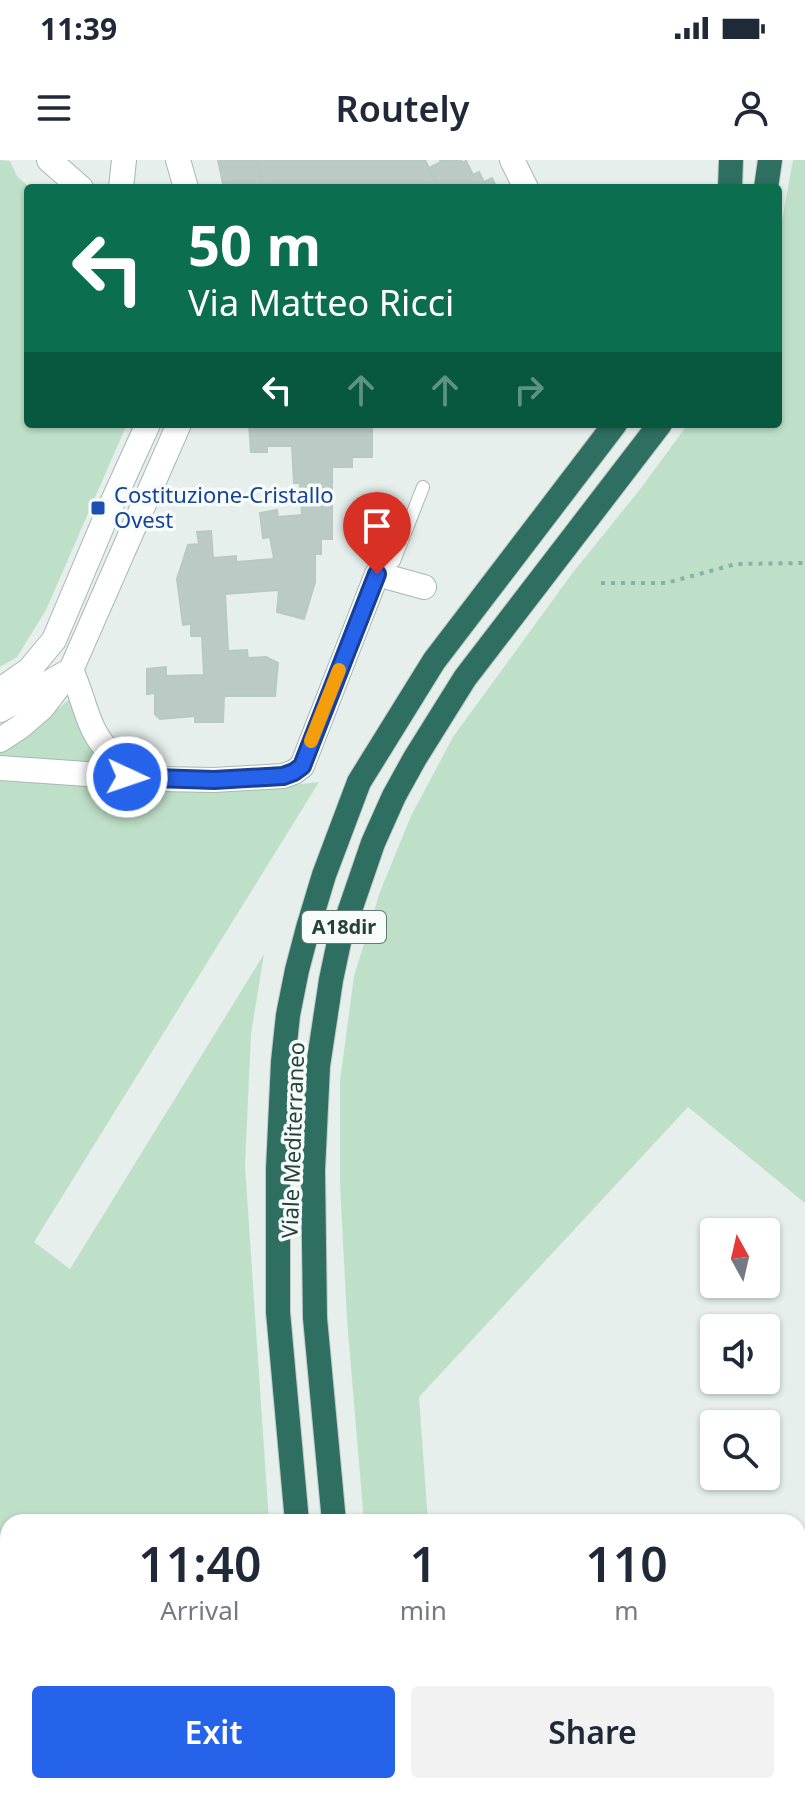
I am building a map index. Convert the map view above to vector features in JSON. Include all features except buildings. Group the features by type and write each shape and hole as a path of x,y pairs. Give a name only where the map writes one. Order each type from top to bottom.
{"highway":[{"path":"730,184 731,160"},
{"path":"767,184 770,160"},
{"name":"Viale Mediterraneo","path":"296,1514 278,1312 278,1169 288,1015 308,928 359,782 434,661 612,428"},
{"name":"Viale Mediterraneo","path":"333,1514 315,1318 313,1170 318,1066 339,942 373,843 415,758 465,678 657,428"}],"street":[{"path":"49,160 76,184"},
{"path":"121,184 124,160"},
{"path":"178,160 185,184"},
{"path":"512,160 524,184"},
{"path":"0,690 29,670 54,640 146,428"},
{"path":"0,740 42,708 71,670 177,428"},
{"path":"0,768 214,780 283,776 294,772 302,766 377,574 424,587"},
{"path":"0,710 71,670"},
{"path":"71,670 88,718 108,750 159,779"}],"lane":[{"path":"377,574 394,561 423,487"}],"path":[{"path":"601,583 666,583 736,564 805,563"}],"green space":[{"path":"0,160 10,161 17,176 26,184 24,428 125,428 46,610 17,657 0,667"},
{"path":"793,160 805,160 805,1203 688,1107 419,1397 427,1514 363,1514 347,1320 340,1183 340,1081 354,976 380,892 411,816 453,737 571,575 685,428 782,428 782,221"},
{"path":"68,700 74,703 103,759 100,765 0,760 0,753 36,729"},
{"path":"0,780 230,792 319,782 34,1242 70,1269 264,954 251,1034 245,1166 268,1514 0,1514"}],"slow traffic":[{"path":"311,741 339,670"}],"place":[{"name":"Costituzione-Cristallo Ovest","path":"98,508"}],"route":[{"path":"127,777 214,780 283,776 302,766 377,574"}]}
